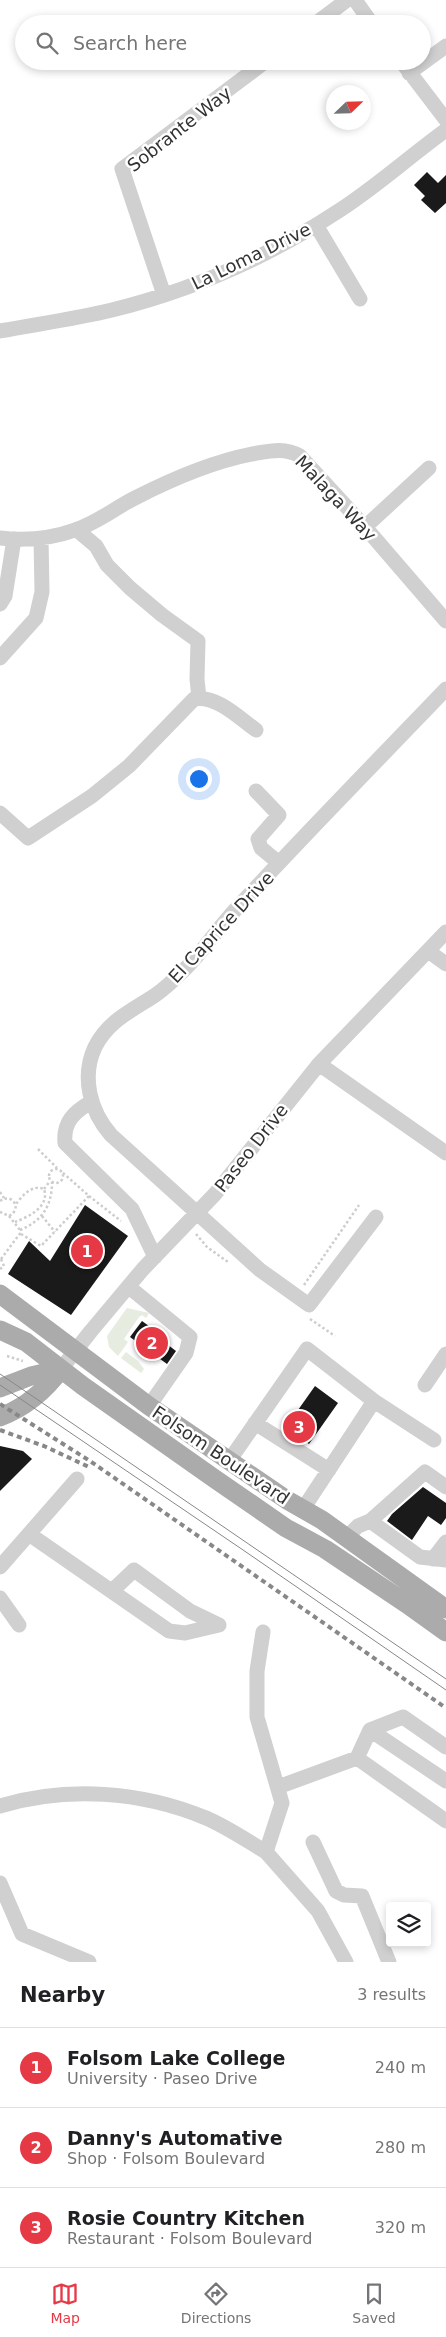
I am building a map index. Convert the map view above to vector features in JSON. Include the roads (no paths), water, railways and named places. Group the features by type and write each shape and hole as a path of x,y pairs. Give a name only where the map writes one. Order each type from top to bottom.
{"main road":[{"name":"Folsom Boulevard","path":"0,1294 149,1406 303,1510 347,1537 402,1577 440,1606 446,1632"},
{"name":"Folsom Boulevard","path":"0,1330 26,1342 137,1425 286,1528 440,1606"},
{"path":"0,1388 31,1376 62,1369"},
{"path":"0,1417 13,1412 41,1394 62,1369"}],"street":[{"path":"327,15 347,0"},
{"path":"355,0 366,15"},
{"path":"431,54 446,46"},
{"name":"Sobrante Way","path":"164,295 122,169 142,156 254,70"},
{"path":"407,70 446,120"},
{"name":"La Loma Drive","path":"0,331 84,317 164,295 210,279 248,262 316,225 366,192 446,130"},
{"path":"316,225 360,298"},
{"name":"Malaga Way","path":"7,538 42,538 77,530 183,475 234,458 280,450 290,451 300,456 365,527 446,621"},
{"path":"365,527 429,468"},
{"path":"77,530 96,546 107,565 130,588 162,615 198,641 197,680 199,698"},
{"path":"0,604 5,596 7,538"},
{"path":"0,658 36,618 42,592 42,538"},
{"name":"El Caprice Drive","path":"376,1217 309,1306 260,1270 111,1135 99,1119 91,1102 88,1073 92,1054 106,1030 120,1016 155,995 172,982 279,863 446,689"},
{"path":"0,813 28,838 92,796 129,766 190,701 199,698 212,699 256,730"},
{"path":"256,792 278,815 258,839 261,848 279,863"},
{"name":"Paseo Drive","path":"62,1369 75,1350 128,1287 239,1165 319,1064 446,932"},
{"path":"428,951 446,964"},
{"path":"319,1064 446,1153"},
{"path":"91,1102 69,1119 64,1134 65,1143 132,1209 131,1220 154,1258"},
{"path":"128,1287 190,1337 186,1353 149,1406"},
{"path":"229,1461 307,1349 374,1401 434,1440"},
{"path":"425,1385 446,1354"},
{"path":"303,1510 374,1401"},
{"path":"255,1423 328,1470"},
{"path":"347,1537 358,1526 370,1521 425,1472 446,1487"},
{"path":"0,1567 77,1479"},
{"path":"370,1521 433,1559"},
{"path":"29,1534 113,1590 169,1631 184,1633 219,1625 190,1611 134,1570 113,1590"},
{"path":"402,1577 433,1559 446,1542"},
{"path":"0,1598 19,1625"},
{"path":"263,1632 257,1671 257,1717 282,1802 266,1852"},
{"path":"278,1787 357,1758 370,1730 403,1718 446,1747"},
{"path":"370,1730 446,1782"},
{"path":"357,1758 446,1821"},
{"path":"0,1806 75,1793 119,1795 177,1808 206,1818 266,1852 318,1911 346,1962"},
{"path":"313,1842 336,1891 362,1896 389,1962"},
{"path":"0,1883 22,1934 89,1962"},
{"path":"318,1911 336,1891"}],"tram line":[{"path":"0,1374 446,1679"},
{"path":"0,1385 446,1690"}],"railway":[{"path":"0,1404 90,1461 446,1708"},
{"path":"0,1430 44,1446 89,1467"}],"place":[{"name":"Folsom Lake College","path":"87,1251"},
{"name":"Danny's Automative","path":"152,1343"},
{"name":"Rosie Country Kitchen","path":"299,1427"}]}
